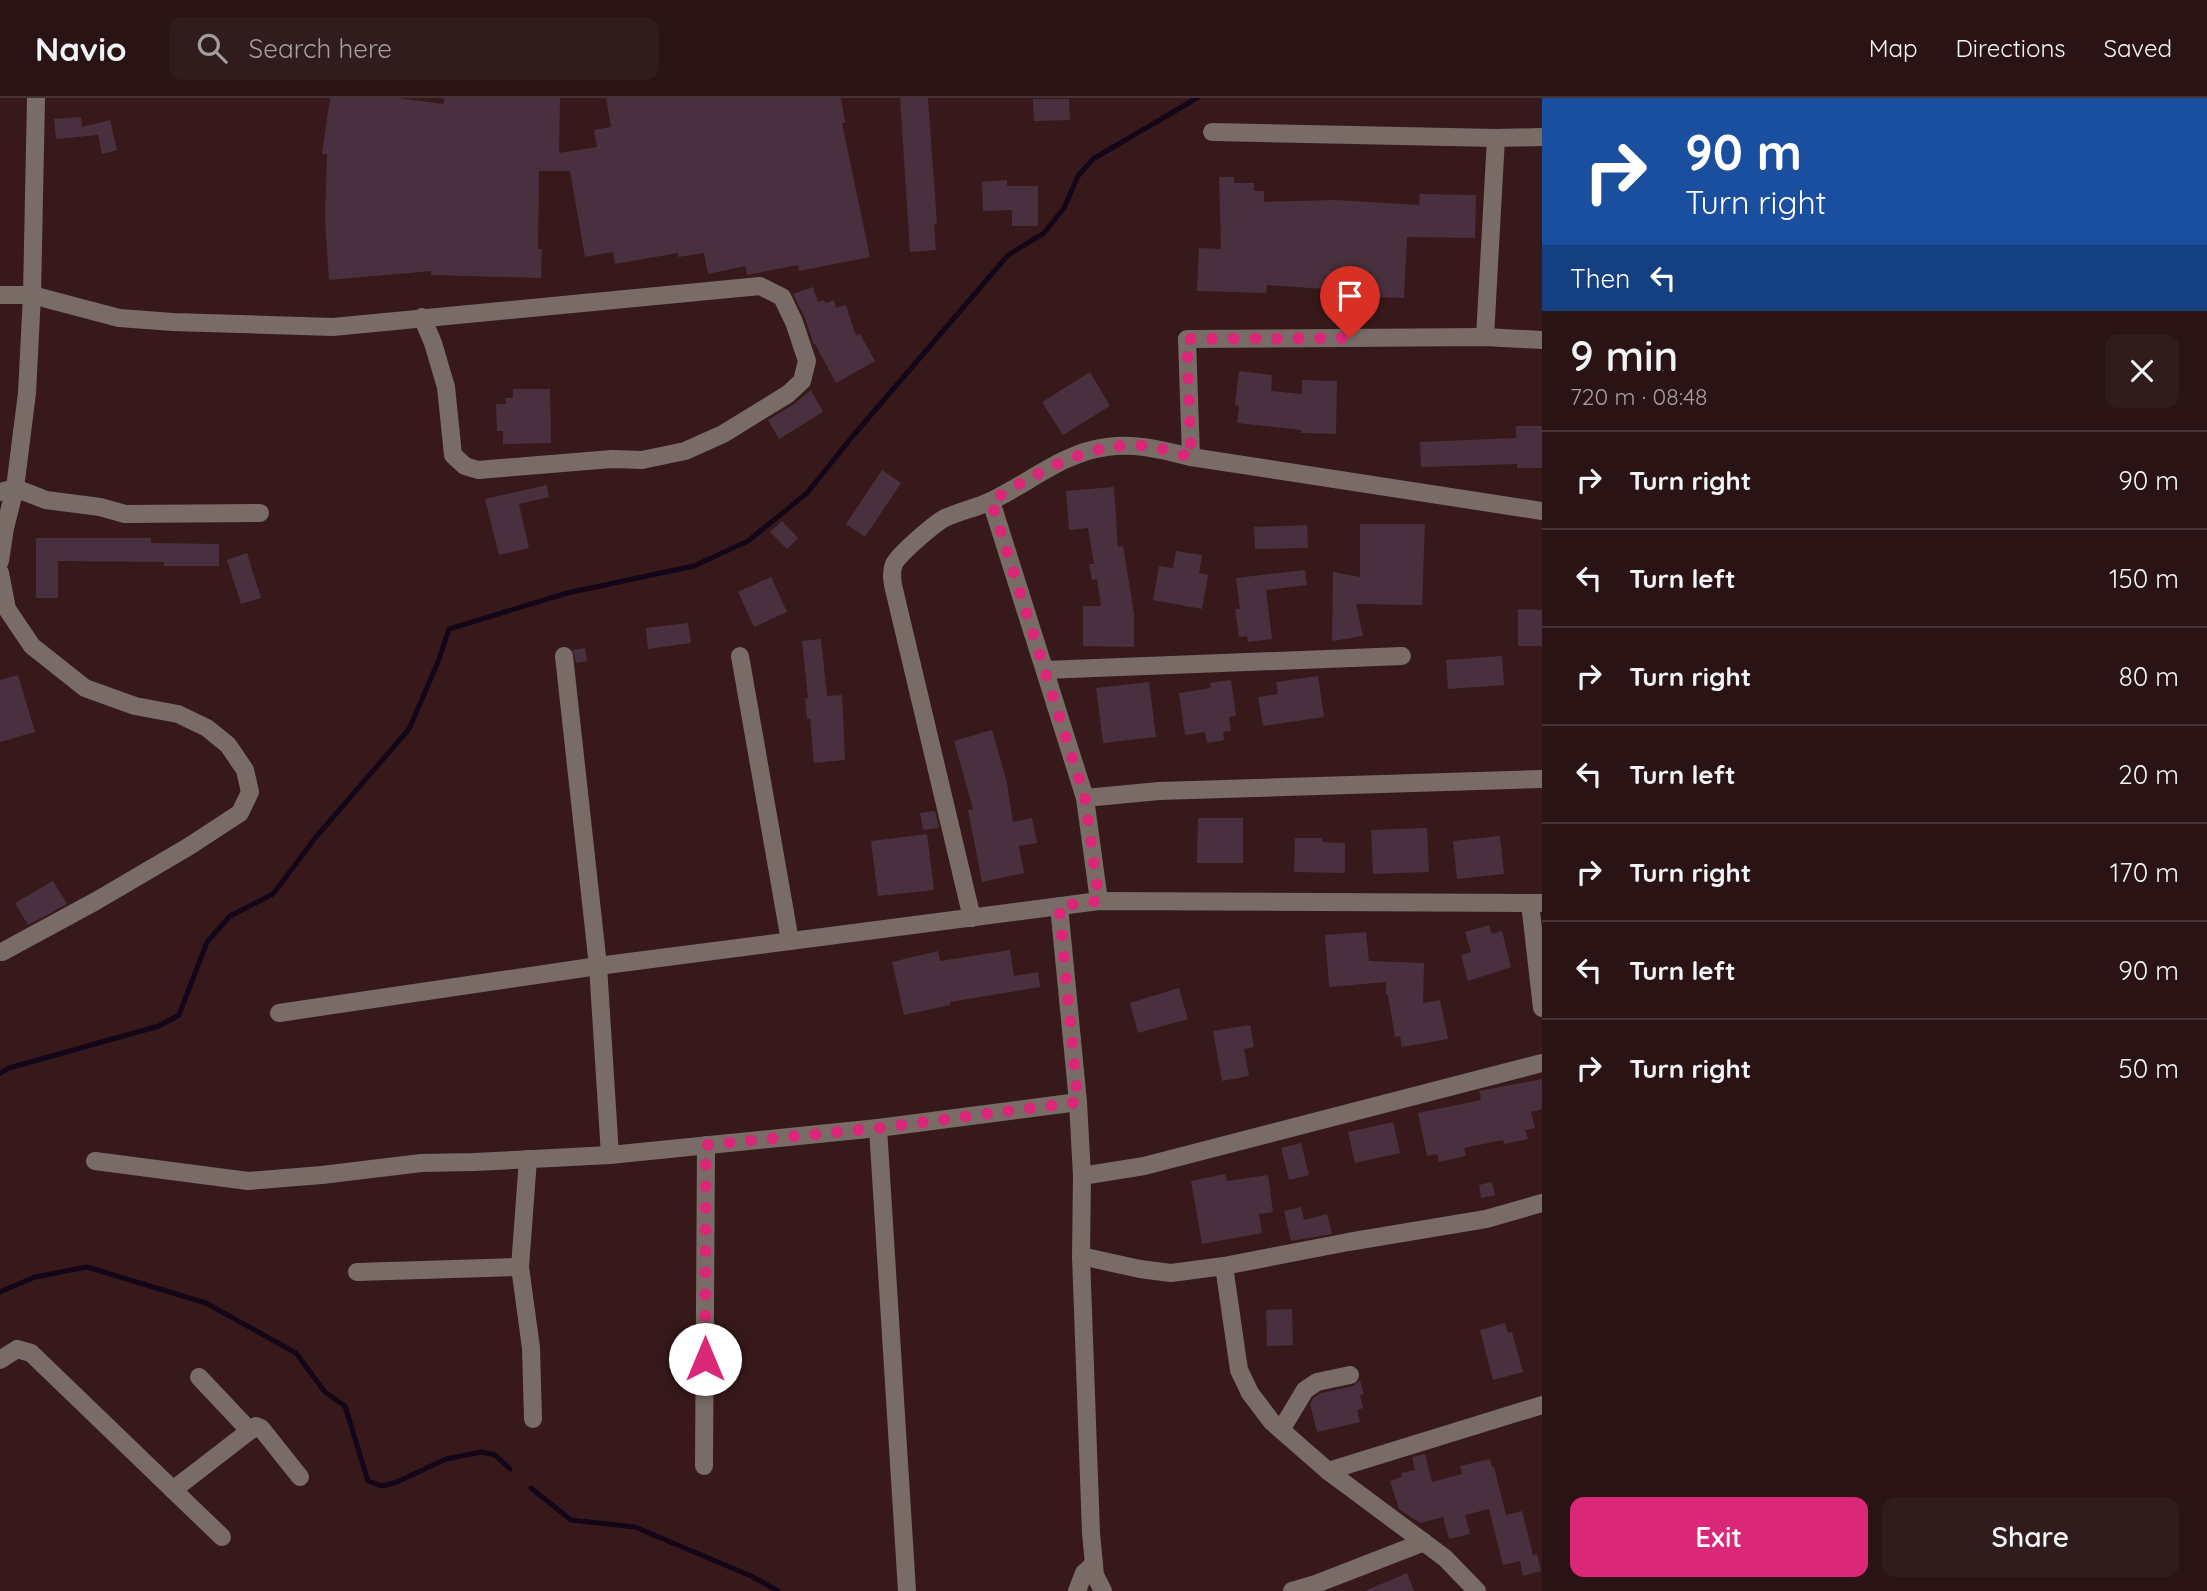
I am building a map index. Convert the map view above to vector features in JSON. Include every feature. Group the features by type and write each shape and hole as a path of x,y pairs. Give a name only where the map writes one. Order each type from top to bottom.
{"street":[{"path":"0,561 8,490 27,393 33,295 36,98"},
{"path":"1212,132 1542,137"},
{"path":"1485,337 1496,138"},
{"path":"0,295 33,295 119,318 332,327 422,317 760,286 782,297 807,361 802,381 788,394 723,434 685,452 642,460 611,459 478,470 466,467 453,455 446,387 422,317"},
{"path":"1191,457 1187,339 1485,337 1542,340"},
{"path":"972,918 892,572 895,562 904,552 943,519 991,501 1039,473 1079,455 1106,447 1149,446 1191,457 1542,511"},
{"path":"8,490 46,500 100,507 125,514 260,513"},
{"path":"991,501 1085,798 1099,901"},
{"path":"0,573 7,609 32,646 85,688 135,706 178,714 207,728 228,745 245,770 250,792 240,813 188,847 2,952"},
{"path":"564,656 598,967 610,1155"},
{"path":"740,656 790,942"},
{"path":"1045,670 1402,656"},
{"path":"1085,798 1158,791 1542,779"},
{"path":"279,1013 598,967 1099,901 1536,903 1542,1008"},
{"path":"1059,906 1083,1176 1081,1256 1094,1564 1095,1575 1103,1591"},
{"path":"1083,1176 1144,1166 1542,1063"},
{"path":"95,1161 248,1181 421,1163 610,1155 878,1128 1078,1102"},
{"path":"878,1128 907,1591"},
{"path":"704,1466 706,1145"},
{"path":"528,1159 520,1267 531,1348 533,1419"},
{"path":"1081,1256 1171,1273 1486,1219 1542,1203"},
{"path":"1224,1266 1239,1370 1250,1393 1272,1422 1328,1471 1445,1559 1477,1591"},
{"path":"357,1272 520,1267"},
{"path":"0,1360 17,1349 31,1353 222,1537"},
{"path":"1281,1430 1305,1390 1317,1382 1350,1375"},
{"path":"199,1377 249,1430"},
{"path":"1328,1471 1542,1405"},
{"path":"173,1490 256,1426 261,1427 300,1477"},
{"path":"1292,1591 1424,1542"},
{"path":"1077,1591 1084,1573 1094,1564"}],"building":[{"path":"330,98 398,98 444,104 444,98 560,98 559,153 597,147 594,130 611,127 606,98 841,98 845,123 842,123 870,257 799,271 798,265 747,275 745,266 708,274 704,253 678,257 678,253 615,264 613,252 585,257 570,171 539,171 538,249 542,249 541,278 431,275 431,271 329,280 325,219 327,154 322,154"},
{"path":"900,98 928,98 937,224 934,224 936,250 910,252"},
{"path":"1033,99 1069,99 1070,120 1034,121"},
{"path":"81,117 82,127 110,120 117,150 102,154 98,135 56,139 54,119"},
{"path":"1219,177 1234,177 1234,183 1254,183 1254,191 1264,191 1264,202 1336,200 1419,205 1420,194 1476,195 1475,238 1407,237 1404,298 1354,296 1354,291 1267,285 1266,293 1197,291 1199,248 1221,249"},
{"path":"1007,180 1007,186 1038,186 1038,226 1012,226 1012,210 983,211 982,182"},
{"path":"813,287 818,302 834,300 836,308 846,305 856,336 860,334 875,361 836,383 814,345 793,294"},
{"path":"1239,371 1272,375 1271,391 1302,394 1302,380 1337,381 1336,434 1301,433 1301,430 1237,423 1239,406 1235,405"},
{"path":"1090,372 1110,406 1063,435 1042,402"},
{"path":"513,389 550,389 551,443 503,444 503,431 497,431 496,404 506,404 505,398 513,398"},
{"path":"811,390 823,412 779,439 768,420"},
{"path":"1516,426 1542,426 1542,468 1517,468 1517,464 1421,467 1420,442 1516,438"},
{"path":"882,470 901,483 865,537 846,524"},
{"path":"547,485 549,497 519,504 529,548 499,555 485,499"},
{"path":"1114,487 1118,547 1123,546 1134,614 1134,647 1083,646 1083,606 1101,606 1097,579 1092,580 1089,564 1094,564 1088,528 1069,530 1066,491"},
{"path":"782,521 798,538 787,549 770,532"},
{"path":"1360,524 1425,524 1422,605 1356,604 1363,636 1332,641 1333,572 1360,577"},
{"path":"1307,525 1308,548 1255,549 1254,527"},
{"path":"36,538 151,538 151,543 219,544 219,566 164,566 164,562 58,561 58,598 36,598"},
{"path":"1176,551 1202,555 1199,573 1208,575 1202,609 1153,600 1159,566 1173,568"},
{"path":"247,553 261,598 241,604 227,560"},
{"path":"1305,570 1307,585 1266,590 1272,639 1248,642 1247,636 1239,637 1235,609 1240,609 1236,578"},
{"path":"771,577 787,612 754,627 738,592"},
{"path":"1518,609 1542,610 1542,646 1518,646"},
{"path":"688,623 691,643 648,649 646,628"},
{"path":"821,639 827,696 842,695 845,760 814,763 810,719 807,719 805,698 808,698 802,641"},
{"path":"585,648 587,661 576,663 573,650"},
{"path":"1502,656 1504,685 1448,689 1446,660"},
{"path":"18,675 35,732 0,742 0,680"},
{"path":"1318,676 1324,717 1263,726 1258,697 1278,694 1276,682"},
{"path":"1231,680 1236,716 1229,717 1231,731 1223,732 1224,740 1207,743 1205,732 1185,735 1179,693 1211,688 1210,683"},
{"path":"1149,682 1156,737 1103,743 1096,688"},
{"path":"992,730 1007,783 1013,822 1032,818 1037,843 1019,846 1024,873 982,882 968,810 973,809 954,741"},
{"path":"935,811 939,828 923,830 920,813"},
{"path":"1198,818 1243,818 1243,863 1197,863"},
{"path":"1427,828 1429,872 1373,874 1371,830"},
{"path":"927,834 934,890 878,896 871,841"},
{"path":"1500,836 1504,874 1457,879 1453,841"},
{"path":"1295,838 1322,838 1322,842 1345,843 1345,873 1294,872"},
{"path":"53,881 67,904 28,925 15,903"},
{"path":"1489,925 1492,934 1502,931 1511,967 1468,981 1461,955 1471,952 1465,932"},
{"path":"1366,932 1369,961 1424,963 1423,1003 1440,1000 1448,1039 1402,1047 1400,1036 1395,1037 1386,982 1329,987 1325,935"},
{"path":"1010,950 1014,976 1038,972 1040,987 950,1002 950,1005 904,1015 892,962 938,951 940,961"},
{"path":"1179,988 1188,1019 1138,1033 1130,1003"},
{"path":"1250,1025 1254,1047 1244,1049 1249,1076 1222,1081 1213,1031"},
{"path":"1542,1079 1542,1109 1531,1112 1535,1128 1525,1130 1528,1139 1504,1144 1503,1140 1464,1148 1466,1156 1439,1162 1437,1154 1427,1156 1418,1113 1481,1100 1479,1091"},
{"path":"1393,1122 1400,1153 1355,1163 1348,1132"},
{"path":"1301,1143 1309,1175 1289,1180 1281,1148"},
{"path":"1225,1174 1227,1181 1268,1175 1273,1212 1259,1214 1262,1233 1202,1244 1191,1181"},
{"path":"1492,1182 1495,1195 1481,1198 1479,1185"},
{"path":"1301,1207 1304,1220 1327,1214 1332,1234 1291,1241 1284,1211"},
{"path":"1292,1309 1293,1345 1267,1346 1266,1310"},
{"path":"1505,1323 1508,1333 1512,1332 1523,1372 1493,1380 1480,1330"},
{"path":"1360,1380 1364,1394 1360,1395 1363,1408 1357,1410 1360,1422 1317,1432 1310,1404 1313,1398 1321,1393 1353,1386"},
{"path":"1425,1454 1432,1482 1462,1474 1460,1466 1490,1459 1506,1515 1522,1511 1533,1555 1537,1554 1541,1571 1523,1576 1520,1561 1503,1565 1489,1509 1465,1515 1470,1534 1449,1539 1443,1517 1420,1523 1399,1509 1390,1481 1402,1477 1401,1473 1415,1470 1412,1457"},
{"path":"1407,1573 1414,1591 1365,1591"}],"waterway":[{"path":"0,1073 9,1068 159,1026 179,1015 207,942 230,916 273,894 316,837 409,729 449,629 567,593 694,566 748,541 807,493 1008,255 1044,233 1064,208 1078,176 1093,159 1197,98"},
{"path":"0,1292 35,1277 87,1267 206,1303 296,1353 325,1392 345,1406 368,1481 382,1486 397,1482 446,1459 482,1452 495,1455 510,1469"},
{"path":"531,1488 571,1520 635,1527 751,1576 778,1591"}],"route":[{"path":"705,1359 706,1145 878,1128 1078,1102 1059,906 1099,901 1085,798 991,501 1039,473 1079,455 1106,447 1149,446 1191,457 1187,339 1350,338"}]}
